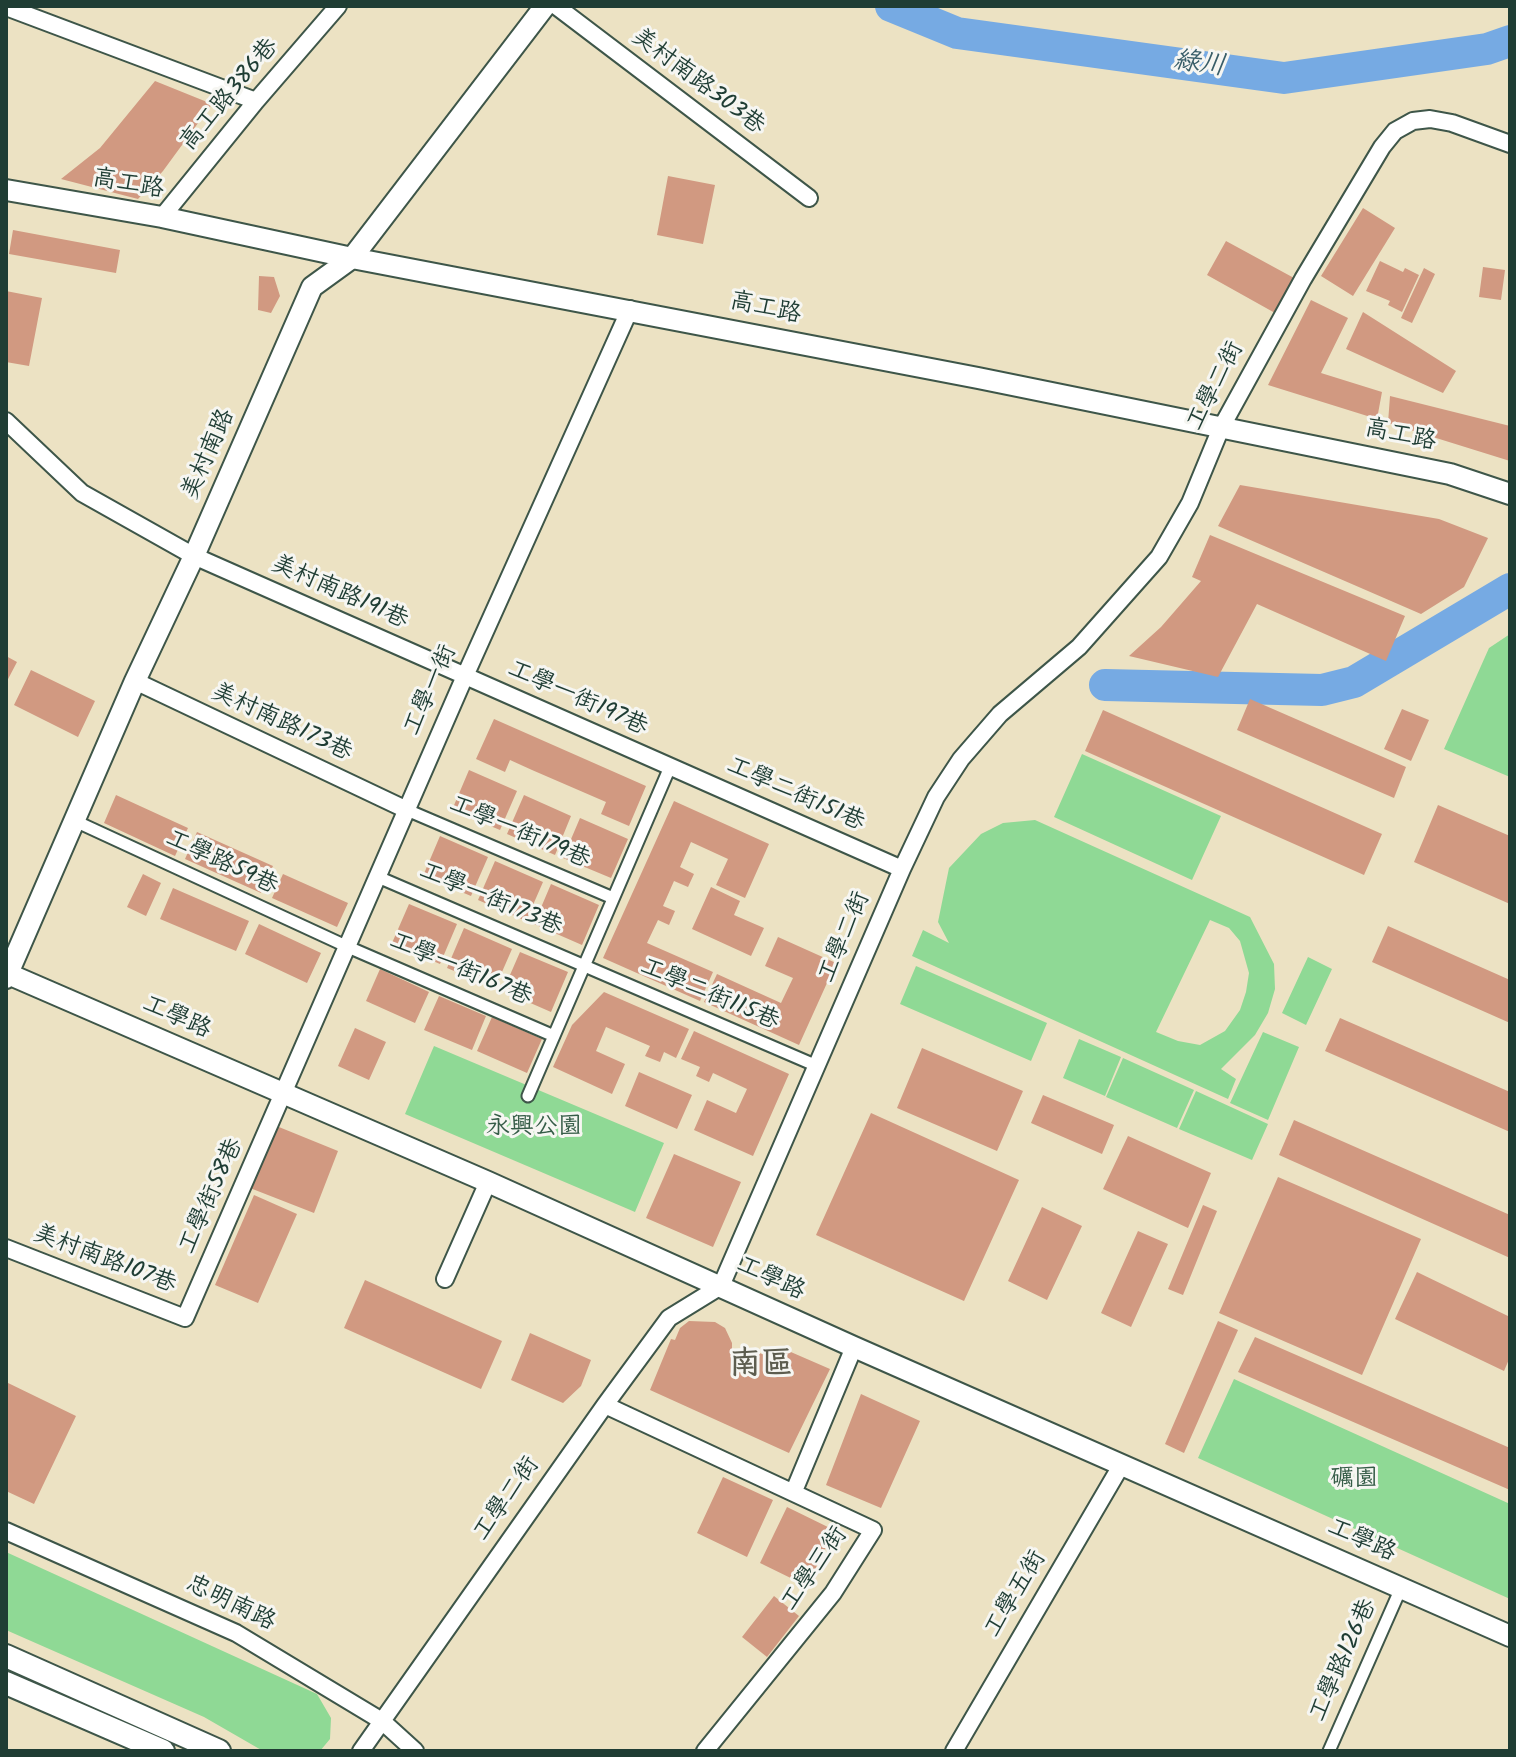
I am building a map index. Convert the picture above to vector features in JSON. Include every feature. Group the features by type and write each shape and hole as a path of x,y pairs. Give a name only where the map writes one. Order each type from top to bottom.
{"main road":[{"path":"6,1656 219,1751"},
{"path":"6,1683 163,1751"}],"street":[{"name":"高工路386巷","path":"162,217 338,6"},
{"name":"美村南路","path":"7,975 312,287 352,258 545,6"},
{"name":"美村南路303巷","path":"556,6 809,198"},
{"path":"6,7 256,101"},
{"name":"工學二街","path":"361,1751 669,1318 721,1286 936,797 961,759 1000,714 1079,647 1159,557 1190,503 1221,428 1303,279 1382,147 1395,131 1413,121 1430,119 1452,123 1510,144"},
{"name":"高工路","path":"6,190 162,217 352,258 630,309 1450,474 1510,494"},
{"name":"工學一街","path":"285,1095 465,676 630,309"},
{"name":"美村南路191巷","path":"6,421 82,493 194,556 465,676"},
{"name":"工學一街197巷","path":"465,676 670,767"},
{"name":"美村南路173巷","path":"135,681 407,810"},
{"path":"528,1096 670,767"},
{"name":"工學二街151巷","path":"670,767 902,869"},
{"name":"工學一街179巷","path":"407,810 613,898"},
{"name":"工學路59巷","path":"75,821 348,947"},
{"name":"工學一街173巷","path":"378,877 584,966"},
{"name":"工學一街167巷","path":"348,947 554,1036"},
{"name":"工學二街115巷","path":"584,966 817,1066"},
{"name":"工學路","path":"7,975 488,1182 1510,1636"},
{"name":"工學街58巷","path":"185,1318 285,1095"},
{"path":"445,1279 488,1182"},
{"name":"美村南路107巷","path":"6,1248 185,1318"},
{"path":"605,1405 794,1491 854,1347"},
{"name":"工學五街","path":"954,1751 1122,1464"},
{"name":"工學三街","path":"705,1751 833,1593 873,1530 794,1491"},
{"name":"忠明南路","path":"6,1531 236,1633 382,1721 415,1751"},
{"name":"工學路126巷","path":"1329,1751 1401,1588"}],"green space":[{"path":"1510,634 1510,777 1444,749 1489,648"},
{"path":"1082,754 1221,816 1192,880 1054,817"},
{"path":"1035,820 1250,917 1274,964 1275,989 1268,1013 1255,1035 1221,1069 1236,1079 1228,1099 912,956 923,930 949,943 938,922 949,868 981,834 1003,823","holes":["1210,920 1229,928 1240,941 1249,973 1240,1010 1225,1031 1200,1045 1156,1032"]},
{"path":"1308,957 1332,969 1306,1025 1282,1013"},
{"path":"916,966 1047,1023 1031,1061 900,1004"},
{"path":"1263,1032 1299,1047 1268,1120 1230,1103"},
{"path":"1079,1039 1121,1057 1105,1096 1063,1078"},
{"name":"永興公園","path":"434,1046 664,1143 635,1212 405,1114"},
{"path":"1123,1058 1194,1090 1177,1128 1106,1097"},
{"path":"1196,1091 1268,1124 1252,1160 1179,1129"},
{"name":"礪園","path":"1234,1379 1510,1504 1510,1599 1198,1458"},
{"path":"6,1552 317,1694 331,1718 330,1739 320,1751 263,1751 204,1717 6,1630"}],"building":[{"path":"155,81 212,104 163,171 138,199 61,179 100,148"},
{"path":"668,176 715,185 703,244 657,235"},
{"path":"1363,208 1395,228 1353,296 1321,276"},
{"path":"13,230 120,250 116,273 9,254"},
{"path":"1226,241 1294,278 1275,313 1207,275"},
{"path":"1380,261 1403,272 1405,268 1419,275 1402,312 1388,305 1390,301 1366,291"},
{"path":"1483,267 1505,270 1501,300 1479,297"},
{"path":"1424,268 1435,274 1412,323 1401,318"},
{"path":"259,276 274,277 280,296 271,313 258,310"},
{"path":"6,291 42,298 29,366 6,362"},
{"path":"1311,300 1348,318 1321,373 1382,392 1377,419 1268,385"},
{"path":"1363,312 1456,371 1443,393 1346,349"},
{"path":"1390,396 1510,426 1510,461 1388,423"},
{"path":"1240,485 1439,519 1488,538 1464,587 1421,614 1218,526"},
{"path":"1210,535 1405,616 1386,661 1257,604 1218,677 1129,656 1161,627 1201,581 1192,577"},
{"path":"6,656 17,662 6,683"},
{"path":"31,670 95,701 78,737 14,705"},
{"path":"1250,699 1406,767 1394,798 1237,730"},
{"path":"1402,709 1429,720 1411,761 1384,749"},
{"path":"1103,710 1382,834 1364,875 1085,751"},
{"path":"494,719 646,786 629,826 601,814 606,802 510,760 505,772 476,759"},
{"path":"469,770 517,791 500,830 452,810"},
{"path":"116,795 188,828 175,856 104,823"},
{"path":"524,795 571,816 555,855 507,834"},
{"path":"674,801 769,844 745,898 716,885 728,859 691,842 680,867 694,874 688,887 674,881 663,906 675,911 669,925 658,920 647,943 713,972 700,1001 603,958"},
{"path":"1438,805 1510,836 1510,904 1414,862"},
{"path":"580,818 628,839 611,878 563,858"},
{"path":"197,832 273,866 261,893 185,859"},
{"path":"440,836 488,857 471,896 423,876"},
{"path":"495,861 543,882 526,921 478,900"},
{"path":"143,874 161,883 146,916 127,907"},
{"path":"283,874 348,903 337,927 272,898"},
{"path":"551,884 599,905 582,945 534,924"},
{"path":"711,887 740,901 734,915 764,928 751,956 692,929"},
{"path":"173,888 249,921 236,951 160,919"},
{"path":"409,904 457,924 440,964 392,943"},
{"path":"259,924 321,953 307,983 245,954"},
{"path":"1388,926 1510,980 1510,1023 1372,962"},
{"path":"464,928 512,949 495,988 447,968"},
{"path":"778,937 836,963 799,1045 704,1002 717,974 781,1003 793,978 765,966"},
{"path":"520,952 568,972 551,1012 503,991"},
{"path":"380,969 429,992 415,1023 366,1001"},
{"path":"604,992 689,1029 676,1058 664,1052 660,1062 645,1056 650,1046 606,1027 596,1051 625,1064 612,1094 553,1067 572,1025"},
{"path":"439,996 486,1016 472,1050 424,1030"},
{"path":"492,1017 542,1039 527,1073 477,1051"},
{"path":"1340,1018 1510,1092 1510,1132 1325,1051"},
{"path":"355,1028 386,1042 369,1080 338,1066"},
{"path":"694,1031 789,1074 753,1156 694,1130 707,1100 736,1113 747,1089 713,1073 709,1082 696,1076 700,1067 681,1059"},
{"path":"922,1048 1023,1091 997,1151 897,1108"},
{"path":"639,1072 692,1095 677,1129 625,1106"},
{"path":"1043,1095 1114,1125 1102,1154 1031,1123"},
{"path":"871,1113 1019,1180 964,1301 816,1235"},
{"path":"1294,1120 1510,1215 1510,1258 1279,1155"},
{"path":"274,1125 338,1151 314,1213 250,1188"},
{"path":"1128,1136 1211,1173 1188,1228 1103,1189"},
{"path":"674,1154 741,1182 713,1247 646,1218"},
{"path":"1278,1177 1421,1239 1362,1375 1219,1313"},
{"path":"254,1195 297,1214 258,1303 215,1285"},
{"path":"1203,1205 1217,1211 1183,1295 1168,1289"},
{"path":"1042,1207 1082,1226 1047,1300 1008,1281"},
{"path":"1138,1231 1168,1244 1131,1327 1101,1313"},
{"path":"1417,1272 1510,1317 1510,1357 1504,1371 1395,1319"},
{"path":"365,1280 502,1341 481,1389 344,1328"},
{"path":"689,1321 715,1322 725,1328 732,1343 732,1358 751,1365 758,1352 772,1359 777,1346 830,1369 789,1453 650,1390 671,1339 675,1340 680,1328"},
{"path":"1218,1321 1238,1330 1184,1453 1165,1444"},
{"path":"530,1333 591,1360 581,1386 563,1403 511,1380"},
{"path":"1255,1337 1510,1448 1510,1490 1238,1372"},
{"path":"6,1382 76,1416 34,1504 6,1491"},
{"path":"861,1394 920,1421 881,1508 826,1485"},
{"path":"723,1477 773,1500 747,1557 697,1533"},
{"path":"787,1507 834,1530 807,1586 760,1563"},
{"path":"774,1596 799,1616 767,1657 742,1637"}],"waterway":[{"name":"綠川","path":"891,6 957,33 1284,78 1487,49 1510,41"},
{"path":"1105,685 1322,690 1354,682 1510,589"}],"district":[{"name":"南區","path":"761,1368"}]}
